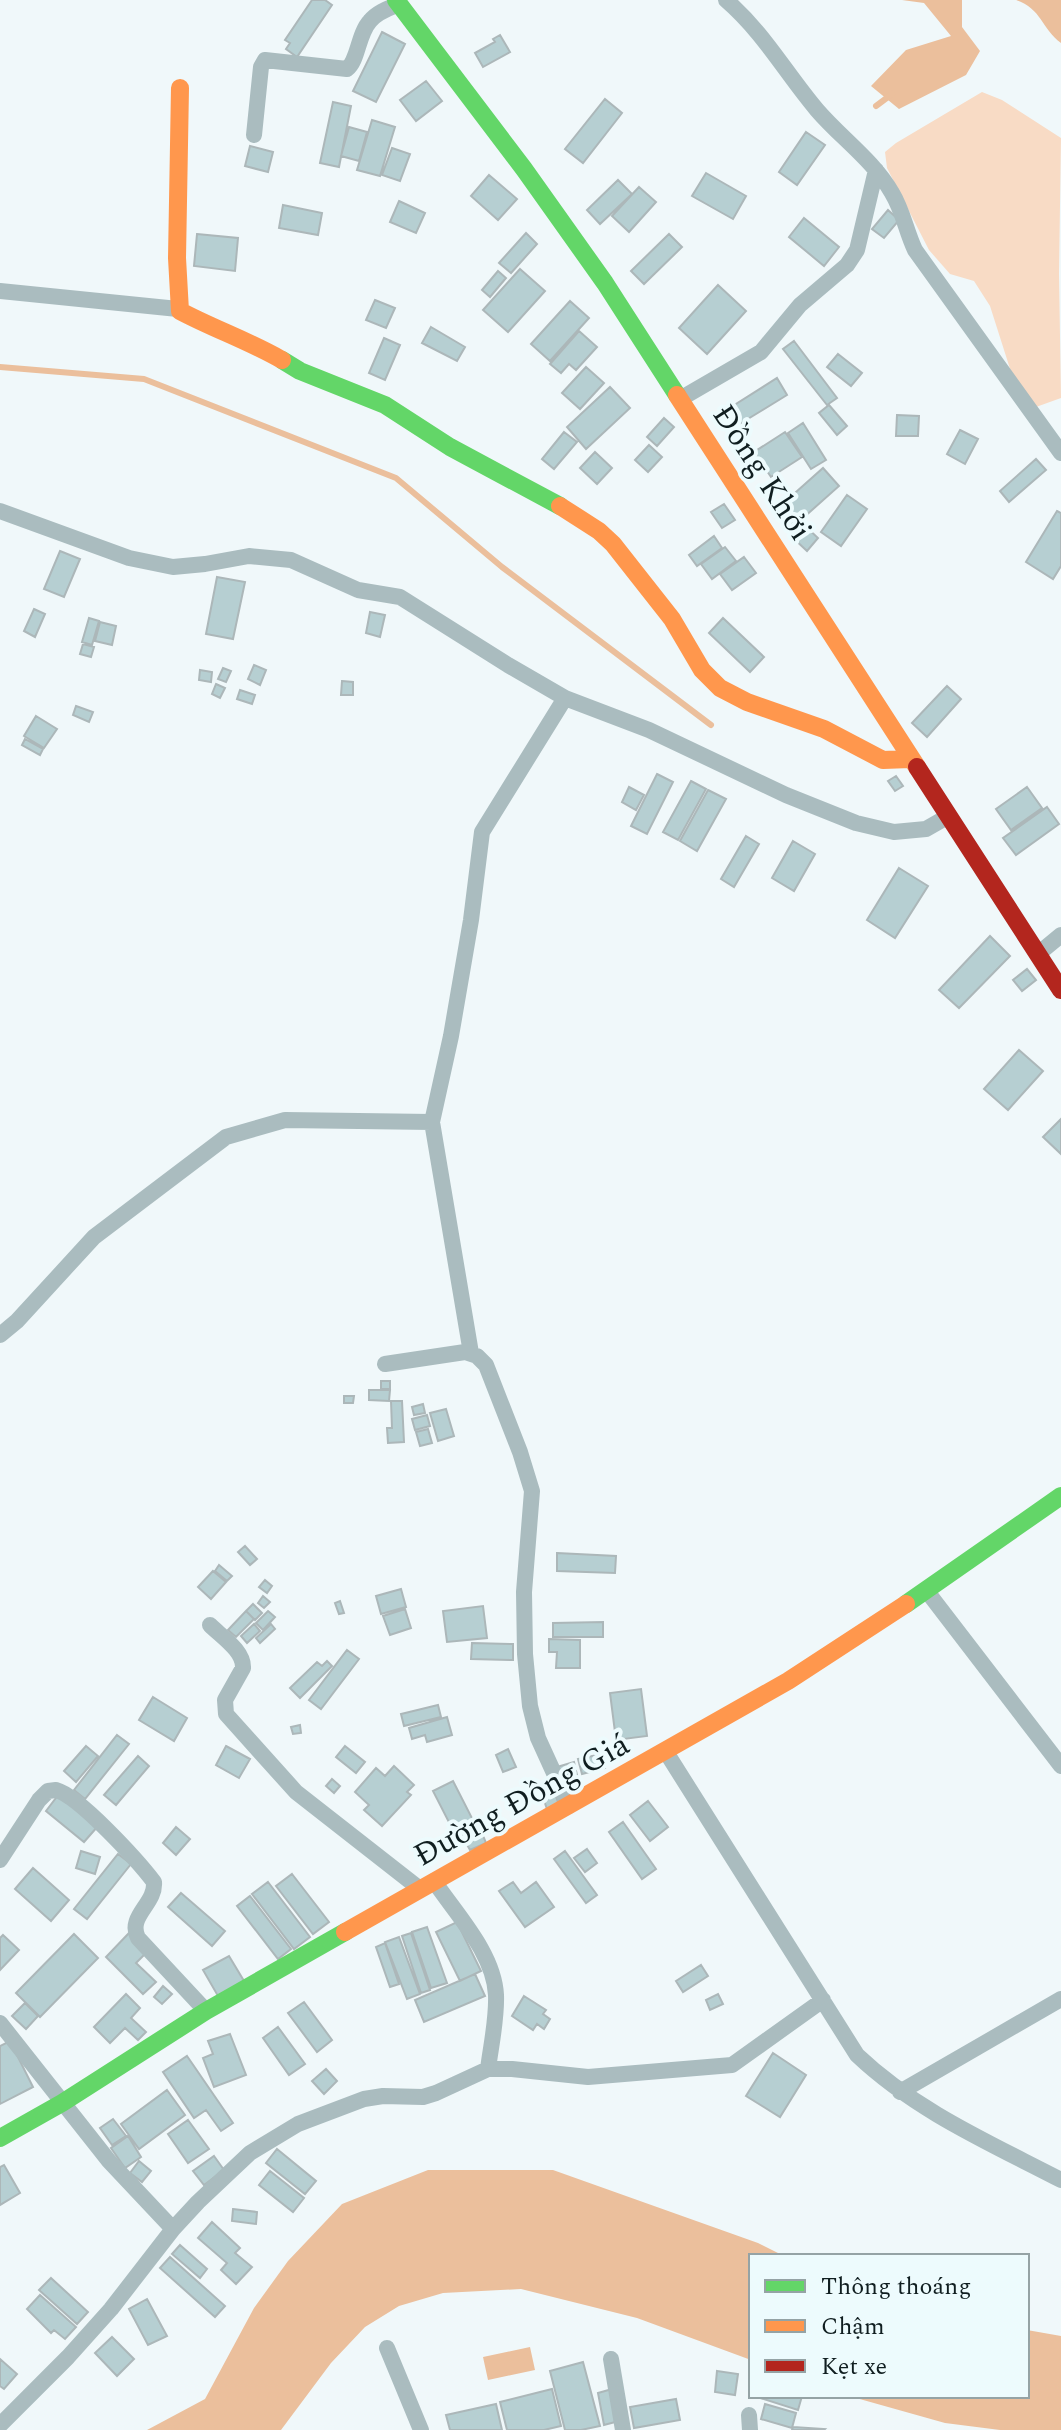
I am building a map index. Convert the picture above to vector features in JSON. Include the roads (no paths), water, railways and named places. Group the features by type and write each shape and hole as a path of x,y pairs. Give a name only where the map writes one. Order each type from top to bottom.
{"street":[{"path":"726,0 758,30 817,109 876,170 901,210 905,230 915,250 1061,453"},
{"path":"254,135 261,67 265,60 347,69 353,64 358,42 369,21 398,2"},
{"name":"Đồng Khởi","path":"398,2 605,283 1061,990"},
{"path":"178,309 180,88"},
{"path":"680,399 761,352 800,305 847,265 857,250 876,170"},
{"path":"0,291 178,309 210,327 252,343 291,367 385,405 450,447 538,492 588,523 613,544 672,619 702,670 720,688 747,702 824,729 883,760 910,759"},
{"path":"0,511 129,558 173,567 249,556 291,560 358,590 400,597 565,698 649,730 786,795 856,823 894,832 926,829 947,817"},
{"path":"565,698 482,832 471,920 432,1122 471,1353 486,1365 532,1491 523,1620 530,1706 538,1738 569,1806"},
{"path":"1038,954 1061,935"},
{"path":"0,1335 17,1321 94,1237 226,1137 285,1120 432,1122"},
{"path":"385,1364 471,1353"},
{"name":"Đường Đồng Giá","path":"0,2138 62,2103 206,2011 666,1752 812,1666 1061,1496"},
{"path":"926,1590 1061,1766"},
{"path":"210,1625 240,1654 244,1663 225,1700 226,1714 296,1792 427,1885 480,1949 491,1973 496,1997 488,2069"},
{"path":"666,1752 857,2055 900,2092 932,2113 1061,2180"},
{"path":"0,1860 44,1794 56,1790 67,1794 103,1827 154,1882 153,1895 137,1919 135,1931 138,1938 206,2011"},
{"path":"900,2092 1061,1999"},
{"path":"0,2425 34,2393 111,2309 173,2229 250,2153 298,2124 364,2099 423,2097 488,2069 588,2077 732,2065 823,2000"},
{"path":"0,2023 109,2161 173,2229"},
{"path":"387,2348 421,2430"},
{"path":"611,2359 623,2430"}],"waterway":[{"path":"876,106 892,94"},
{"path":"0,367 144,379 396,478 502,567 711,725"}]}
